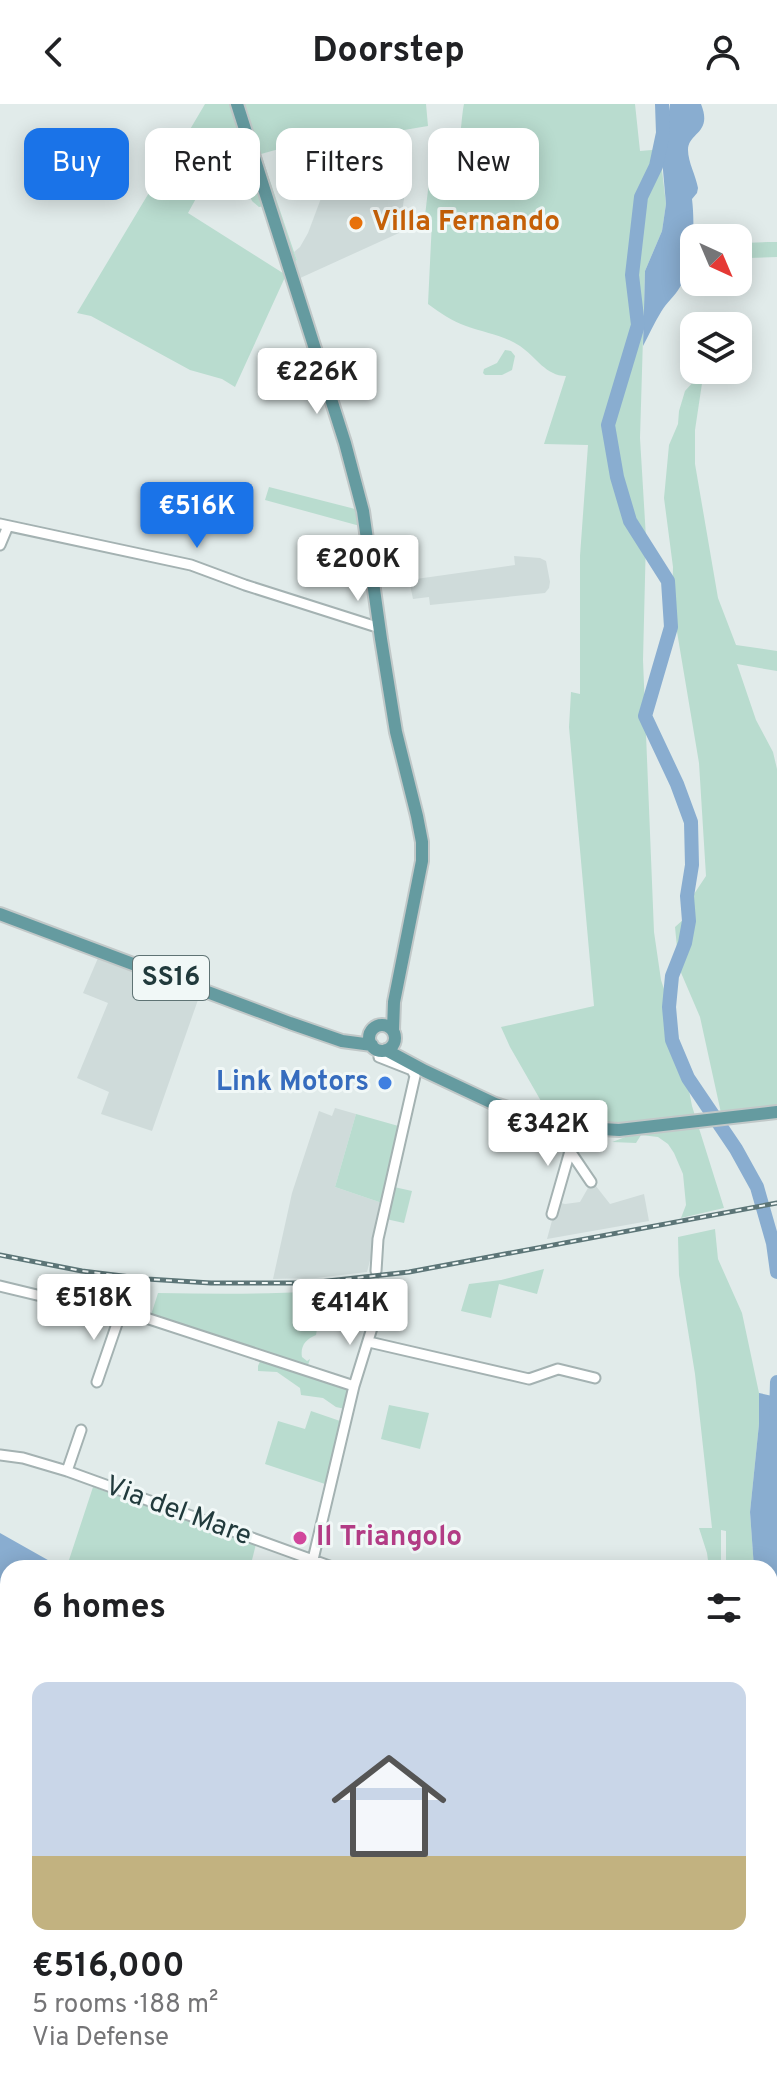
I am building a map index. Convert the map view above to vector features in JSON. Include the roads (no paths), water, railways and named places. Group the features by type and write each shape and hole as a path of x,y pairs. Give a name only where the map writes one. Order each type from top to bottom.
{"main road":[{"path":"237,104 345,443 363,511 396,732 422,842 422,861 394,1002 394,1044 379,1048 370,1037 394,1002"},
{"name":"SS16","path":"0,914 290,1023 342,1041 379,1048 495,1104 550,1122 603,1131 777,1112"},
{"path":"342,1041 386,1026 394,1032"},
{"name":"SS16","path":"394,1032 416,1066"}],"street":[{"path":"0,545 4,525 191,565 380,628"},
{"path":"376,1271 378,1239 415,1076 412,1070 379,1057 379,1048"},
{"path":"550,1122 591,1182"},
{"path":"552,1214 570,1151"},
{"path":"313,1560 354,1386 376,1315 378,1285"},
{"path":"0,1286 143,1317 354,1386"},
{"path":"97,1382 121,1312"},
{"path":"369,1342 529,1379 558,1369 595,1378"},
{"name":"Via del Mare","path":"67,1471 81,1430"},
{"name":"Via del Mare","path":"0,1455 23,1458 67,1471 299,1560"}],"water":[{"path":"670,104 701,104 704,121 688,150 698,188 692,199 693,224 680,224 680,287 661,312 643,346 645,271 662,231 666,204 662,159"},
{"path":"759,1393 777,1397 777,1560 753,1560 750,1512"},
{"path":"0,1533 48,1560 0,1560"}],"waterway":[{"path":"662,104 663,133 656,166 641,197 632,275 638,325 608,425 617,477 630,521 668,581 671,627 645,716 691,822 692,865 687,896 689,921 685,943 672,976 669,1007 672,1040 688,1078 736,1149 757,1187 773,1243 777,1272"},
{"path":"776,1414 777,1382"}],"railway":[{"path":"0,1255 82,1271 147,1279 211,1283 310,1283 409,1272 777,1203"}],"place":[{"name":"Villa Fernando","path":"356,223"},
{"name":"Link Motors","path":"385,1083"},
{"name":"Il Triangolo","path":"300,1538"}]}
